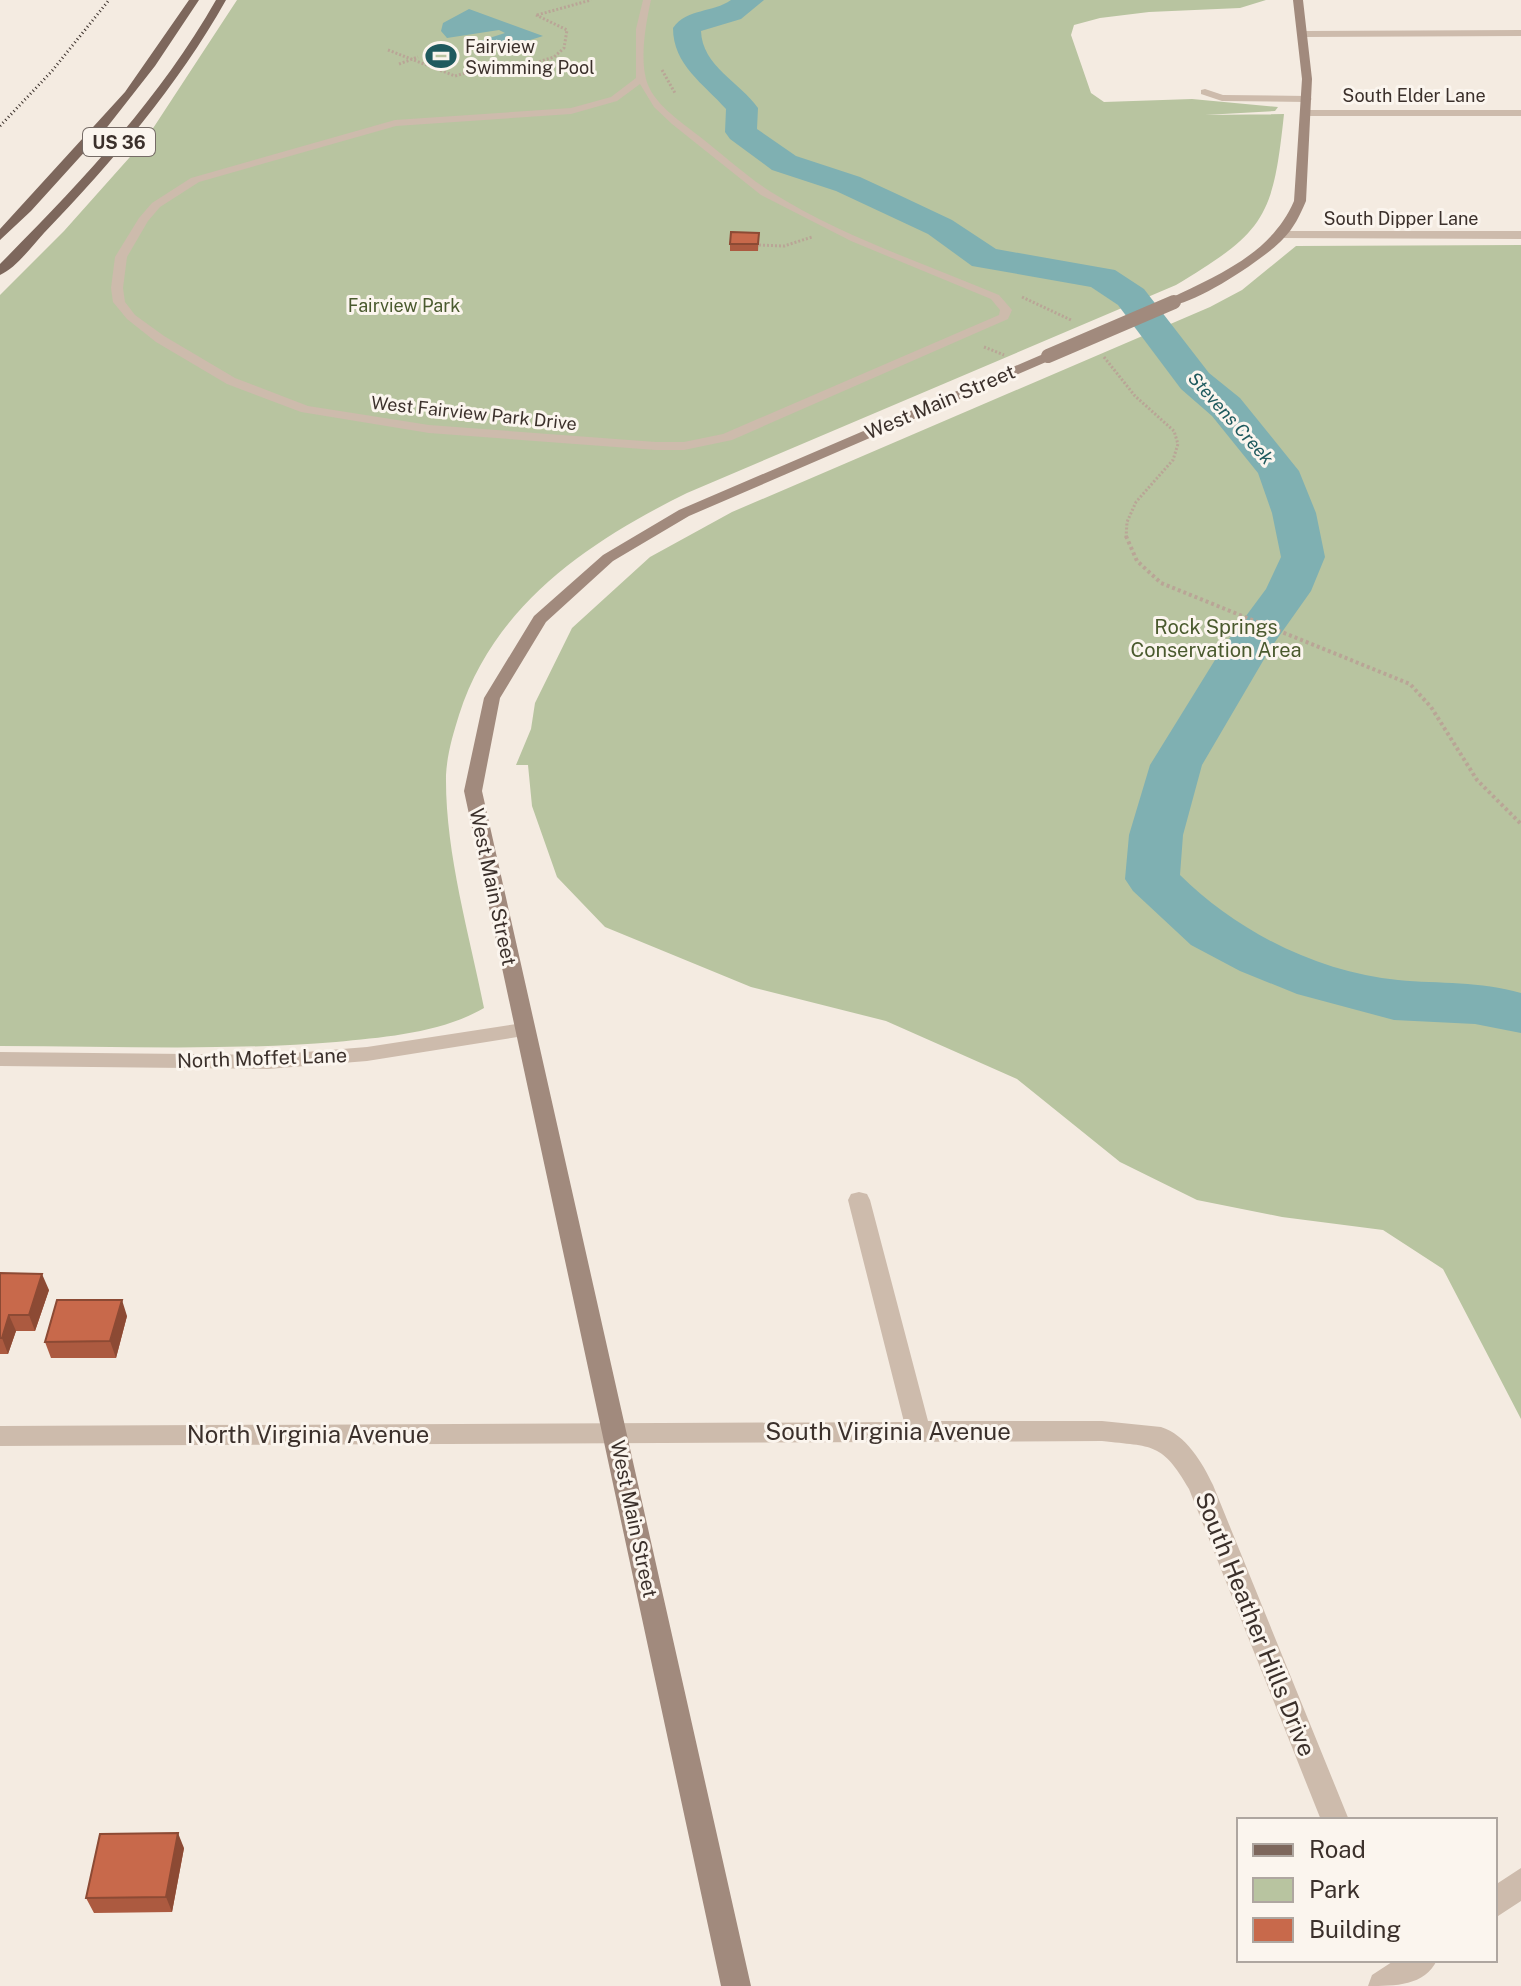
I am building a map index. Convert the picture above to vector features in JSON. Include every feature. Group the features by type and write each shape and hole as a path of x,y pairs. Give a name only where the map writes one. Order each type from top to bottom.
{"main road":[{"name":"US 36","path":"0,236 119,107 161,53 194,0"},
{"name":"US 36","path":"0,271 153,101 185,60 221,0"}],"street":[{"name":"West Main Street","path":"736,1986 523,1030 473,791 492,698 540,619 608,558 684,513 1174,302 1226,276 1280,234 1300,202 1307,99 1306,34 1298,0"},
{"path":"1306,34 1521,33"},
{"path":"1205,92 1222,98 1307,99"},
{"name":"South Elder Lane","path":"1306,113 1521,113"},
{"name":"South Dipper Lane","path":"1280,234 1521,235"},
{"name":"North Moffet Lane","path":"0,1059 268,1062 367,1054 523,1030"},
{"path":"859,1200 918,1430"},
{"name":"South Virginia Avenue","path":"615,1432 1102,1431 1161,1437"},
{"name":"North Virginia Avenue","path":"0,1436 615,1432"},
{"name":"South Heather Hills Drive","path":"1161,1437 1184,1458 1200,1485 1334,1818"},
{"path":"1497,1901 1521,1883"}],"lane":[{"path":"641,79 640,29 647,0"},
{"name":"West Fairview Park Drive","path":"641,79 665,113 765,193 836,230 995,297 1006,310 1004,317 727,437 684,446 429,429 305,409 231,381 160,339 131,317 119,302 117,271 131,238 156,205 195,180 395,123 571,111 614,99 641,79"}],"path":[{"path":"388,50 455,76 482,68 500,74 554,57 563,50 569,32 536,15 591,0"},
{"path":"399,64 418,57"},
{"path":"759,245 784,246 836,230"},
{"path":"1209,603 1321,645 1410,684 1432,703 1457,751 1494,799 1521,824"}],"green space":[{"name":"Fairview Park","path":"237,0 1266,0 1240,8 1149,12 1100,18 1074,25 1071,35 1091,93 1104,102 1192,99 1278,107 1275,111 1205,115 1284,114 1280,149 1269,199 1260,218 1229,250 1176,285 687,493 650,512 581,556 520,609 495,641 475,676 457,722 446,775 449,833 484,1008 431,1028 336,1042 210,1047 0,1046 0,295 64,231 146,139"},
{"name":"Rock Springs Conservation Area","path":"1521,245 1521,1419 1443,1269 1383,1230 1282,1217 1197,1200 1120,1162 1017,1079 886,1021 751,987 605,927 557,877 532,806 528,765 516,765 531,729 535,703 572,628 650,557 732,512 1210,307 1242,290 1296,246"}],"water":[{"path":"469,9 543,36 502,49 480,41 505,33 499,30 447,38 441,31 443,23"}],"building":[{"path":"731,232 759,233 758,244 730,244"},
{"path":"0,1273 42,1274 29,1315 9,1315 2,1338 0,1338"},
{"path":"57,1300 122,1300 110,1341 45,1342"},
{"path":"178,1833 166,1897 86,1898 100,1834"}],"waterway":[{"name":"Stevens Creek","path":"750,0 731,13 701,19 687,28 687,41 697,62 742,108 741,132 784,163 848,184 940,227 985,258 1102,278 1131,297 1195,381 1226,407 1278,471 1294,513 1303,557 1288,591 1247,647 1176,765 1156,835 1152,879 1211,932 1288,970 1371,996 1490,1005 1521,1013"}],"railway":[{"path":"0,126 52,71 109,0"}],"place":[{"name":"Fairview Swimming Pool","path":"441,56"}]}
